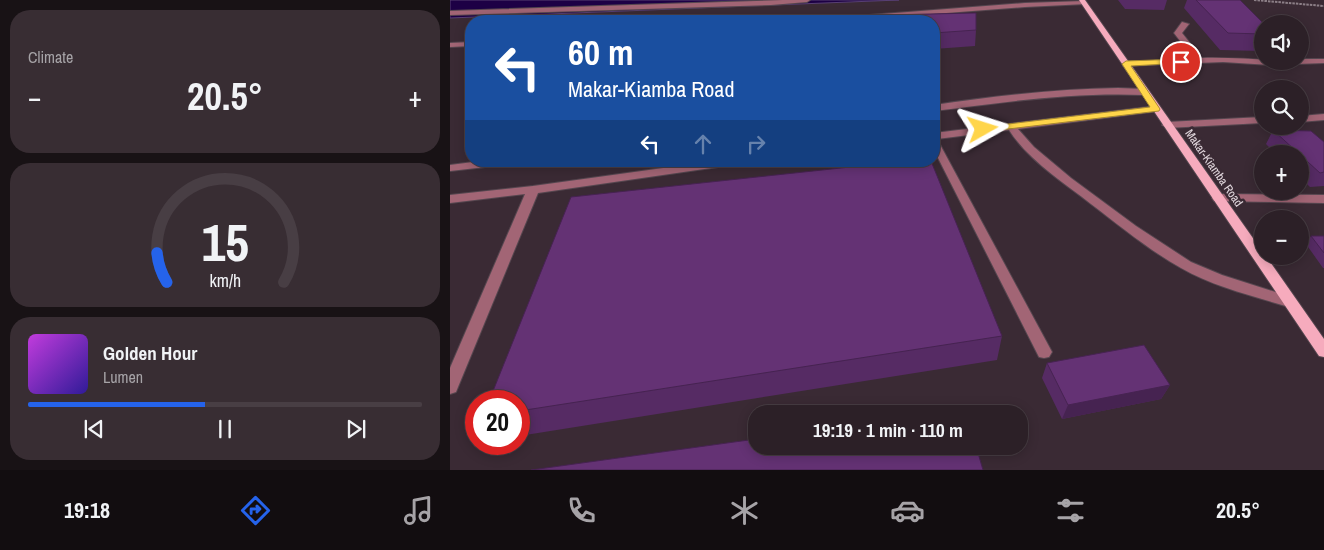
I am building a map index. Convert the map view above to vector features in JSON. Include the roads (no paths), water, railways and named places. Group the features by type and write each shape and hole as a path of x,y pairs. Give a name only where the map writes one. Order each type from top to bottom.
{"main road":[{"name":"Makar-Kiamba Road","path":"1083,1 1324,351"}],"street":[{"path":"450,13 743,4 807,0"},
{"path":"895,15 1083,1"},
{"path":"1185,24 1179,29 1178,33 1200,61"},
{"path":"450,45 465,44"},
{"path":"1126,64 1200,61 1324,62"},
{"path":"940,107 1024,95 1109,90 1145,92"},
{"path":"940,135 1156,109"},
{"path":"1309,118 1324,117"},
{"path":"1167,125 1254,120"},
{"path":"1012,126 1018,138 1067,180 1132,229 1186,265 1217,279 1289,302"},
{"path":"940,153 1044,352"},
{"path":"450,168 465,166"},
{"path":"450,199 533,190 696,167"},
{"path":"450,387 533,190"},
{"path":"1218,198 1324,199"}]}
